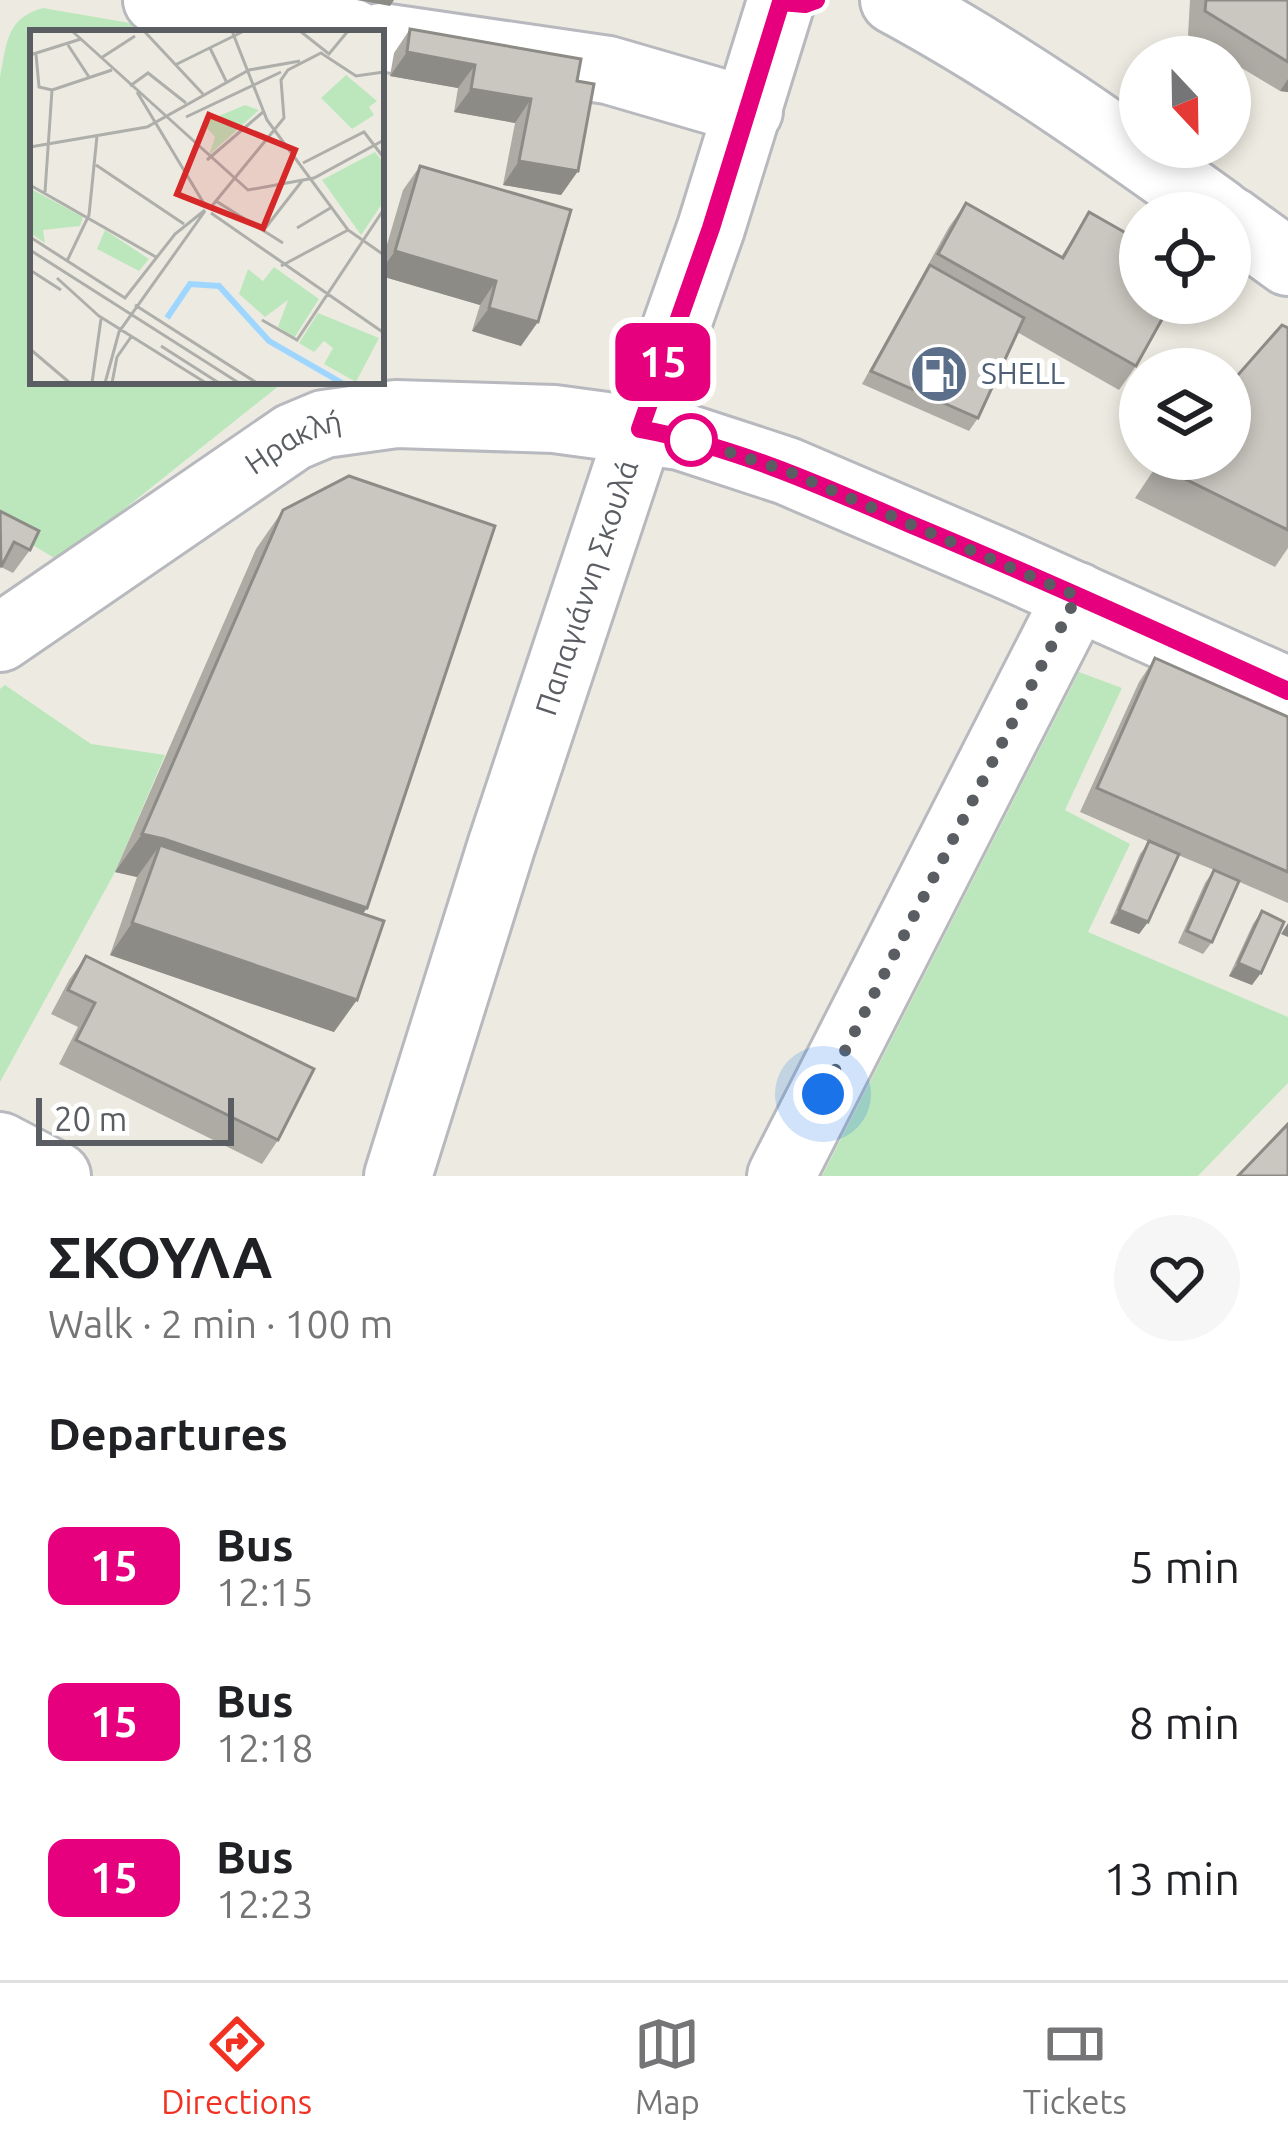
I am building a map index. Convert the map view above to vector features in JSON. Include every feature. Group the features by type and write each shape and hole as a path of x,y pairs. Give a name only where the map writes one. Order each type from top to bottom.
{"street":[{"path":"157,0 332,30"},
{"path":"894,0 1028,78 1190,192"},
{"name":"Παπαγιάννη Σκουλά","path":"398,1176 640,429 748,111 791,1"},
{"path":"384,37 608,70 748,111"},
{"path":"1251,235 1288,262"},
{"name":"Ηρακλή","path":"0,638 292,437 324,424 395,414 554,419 680,436 787,471 1288,691"},
{"path":"781,1176 1077,596"},
{"path":"0,1147 57,1176"}],"green space":[{"path":"43,8 171,30 30,30 30,384 281,384 59,561 0,525 0,77 15,25"},
{"path":"1079,672 1122,688 1065,810 1130,844 1088,932 1288,1017 1288,1083 1198,1176 822,1176"},
{"path":"5,685 91,744 165,755 115,872 0,1082 0,689"}],"building":[{"path":"1206,0 1288,0 1288,62 1251,36 1205,11"},
{"path":"410,29 581,59 577,81 594,84 578,171 519,161 531,99 471,89 475,65 407,52"},
{"path":"420,166 571,210 538,322 489,308 496,281 395,251"},
{"path":"966,203 1063,258 1089,212 1119,229 1119,324 1159,324 1146,348 1119,348 1119,356 938,254"},
{"path":"930,265 1024,318 978,418 871,371"},
{"path":"1282,325 1288,328 1288,530 1187,480 1251,480 1251,360"},
{"path":"349,476 495,526 367,908 142,834 283,510"},
{"path":"0,511 39,531 30,550 14,542 1,567"},
{"path":"1155,658 1288,717 1288,872 1097,788"},
{"path":"1149,841 1179,854 1148,922 1119,910"},
{"path":"160,845 384,921 357,1000 132,923"},
{"path":"1214,870 1239,881 1212,942 1187,931"},
{"path":"1262,911 1284,922 1261,973 1238,963"},
{"path":"86,956 314,1069 278,1140 76,1040 95,1003 68,990"},
{"path":"1288,1124 1288,1176 1238,1176"}],"bus line":[{"name":"15","path":"816,0 781,2 711,228 640,429 680,436 787,471 1288,691"}],"place":[{"name":"SHELL","path":"939,374"}],"route":[{"path":"691,440 680,436 787,471 1077,596 823,1094"}]}
